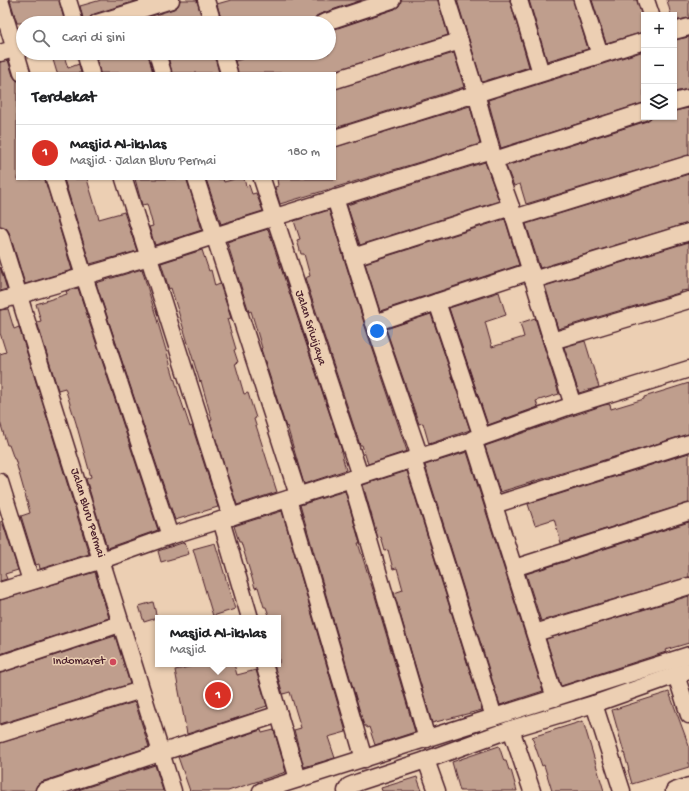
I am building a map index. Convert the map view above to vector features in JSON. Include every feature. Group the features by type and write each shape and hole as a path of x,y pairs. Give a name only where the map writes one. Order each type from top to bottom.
{"street":[{"path":"0,0 13,49"},
{"path":"68,0 73,16"},
{"path":"124,16 143,11 171,0"},
{"path":"336,19 392,0"},
{"path":"447,0 476,93 492,155 513,212 573,405"},
{"path":"519,0 542,73"},
{"path":"582,0 600,55"},
{"path":"646,0 650,12"},
{"path":"210,1 212,16"},
{"path":"677,30 689,27"},
{"path":"336,80 460,41"},
{"path":"336,138 641,42"},
{"path":"17,60 22,72"},
{"path":"87,60 91,72"},
{"path":"159,60 163,72"},
{"path":"227,60 229,72"},
{"path":"677,101 689,98"},
{"path":"0,301 149,257 335,198 641,113"},
{"path":"353,257 689,164"},
{"path":"54,180 84,276 170,536"},
{"path":"124,180 149,257 226,518 249,615"},
{"path":"196,180 293,497 364,759"},
{"name":"Jalan Sriwijaya","path":"262,180 355,477 427,738"},
{"path":"335,198 416,458 494,717"},
{"path":"374,322 437,302 689,232"},
{"name":"Jalan Bluru Permai","path":"0,235 102,560 140,690 173,791"},
{"path":"552,341 689,300"},
{"path":"437,302 477,438 494,505 555,698"},
{"path":"0,591 102,560 170,536 416,458 573,405 689,369"},
{"path":"494,505 689,443"},
{"path":"0,482 31,581"},
{"path":"514,568 689,512"},
{"path":"535,634 689,586"},
{"path":"0,664 120,624"},
{"path":"262,791 689,656"},
{"path":"265,667 298,779"},
{"path":"346,791 349,786 359,782 426,760 511,729 594,704 683,673 689,715"},
{"path":"0,734 140,690"},
{"path":"594,704 622,791"},
{"path":"44,791 279,714"},
{"path":"511,729 532,791"},
{"path":"426,760 437,791"},
{"path":"674,791 689,786"}],"building":[{"path":"10,0 59,0 63,16 16,16 16,20"},
{"path":"101,0 139,0 91,16 82,16 80,6"},
{"path":"180,0 197,0 201,16 152,16 174,9 178,6"},
{"path":"231,0 362,0 316,16 220,16 217,4"},
{"path":"401,0 438,0 448,35 332,72 238,72 235,61 238,60 336,60 336,29 395,9 399,6"},
{"path":"457,0 510,0 529,67 482,82"},
{"path":"529,0 573,0 588,49 547,61"},
{"path":"592,0 637,0 641,12 641,33 606,43"},
{"path":"667,0 689,0 689,18 677,20 677,12 670,12"},
{"path":"689,37 689,89 677,91 677,48 677,39"},
{"path":"641,52 641,104 501,148 488,100"},
{"path":"454,53 464,87 336,128 336,89"},
{"path":"8,60 13,76 16,80 16,180 45,180 72,270 25,284 9,232 6,228 0,226 0,62"},
{"path":"53,60 65,60 68,68 79,64 81,72 57,72"},
{"path":"97,60 150,60 153,72 100,72"},
{"path":"169,60 216,60 219,72 172,72"},
{"path":"470,106 480,144 280,204 275,187 278,186 277,180 336,180 336,147"},
{"path":"689,108 689,155 526,204 520,184 514,186 506,166 648,120 677,120 677,110"},
{"path":"485,162 499,201 360,245 347,205"},
{"path":"689,174 689,223 540,268 526,224"},
{"path":"64,180 87,180 99,219 124,212 137,251 90,264"},
{"path":"135,180 187,180 202,230 155,245 149,227 153,226 147,204 142,205"},
{"path":"206,180 223,180 224,182 231,180 244,180 246,186 249,185 252,194 256,193 263,211 221,224"},
{"path":"329,210 365,326 407,451 368,464 362,445 360,445 305,278 310,276 304,254 301,254 297,240 300,239 294,221"},
{"path":"505,219 519,265 380,311 365,263"},
{"path":"268,229 342,451 346,470 304,484 287,426 286,427 261,349 262,348 251,311 249,312 227,242"},
{"path":"689,242 689,290 681,291 682,292 558,329 545,286"},
{"path":"202,250 209,271 211,270 215,286 220,284 231,318 227,319 236,349 234,350 238,362 235,363 244,394 248,393 256,418 254,419 277,492 237,505 210,421 212,420 201,381 200,382 171,288 169,289 161,263"},
{"path":"0,267 7,289 0,291"},
{"path":"142,269 179,394 190,427 192,426 218,507 175,520 96,283"},
{"path":"78,288 158,530 107,548 86,479 91,477 76,423 65,388 58,390 37,322 41,321 36,304 67,294 66,291"},
{"path":"499,292 506,315 485,322 492,347 524,337 520,323 535,318 559,394 536,401 538,407 488,425 449,308"},
{"path":"8,309 14,329 19,327 89,554 40,569 39,564 36,565 21,516 30,513 25,494 15,459 9,445 7,445 0,422 0,354 6,352 0,333 0,310"},
{"path":"431,314 470,430 429,444 423,423 419,424 386,329"},
{"path":"585,341 599,387 579,393 564,347"},
{"path":"689,383 689,434 500,492 485,446 604,405 610,404 611,409"},
{"path":"467,452 543,691 500,705 425,465"},
{"path":"689,453 689,503 561,543 554,519 535,525 528,504"},
{"path":"407,471 482,710 432,723 394,593 403,590 397,568 393,569 388,550 385,551 381,537 378,538 363,485"},
{"path":"345,491 360,543 358,543 415,732 375,745 369,727 367,728 364,726 300,505"},
{"path":"282,511 346,732 328,737 335,758 304,767 294,730 301,728 290,692 283,694 275,667 281,667 281,615 269,615 266,607 264,607 258,587 255,588 241,542 239,542 234,526"},
{"path":"2,521 18,570 5,574 7,579 0,581 0,522"},
{"path":"689,522 689,577 541,621 526,574"},
{"path":"185,542 189,554 161,562 158,551"},
{"path":"215,543 235,609 213,615 193,549"},
{"path":"95,572 109,618 0,654 0,600"},
{"path":"689,596 689,643 665,650 666,652 561,686 546,639"},
{"path":"153,602 156,615 155,619 144,622 139,606"},
{"path":"115,636 130,684 0,724 0,673"},
{"path":"189,667 235,667 237,675 256,670 267,706 255,710 256,712 187,734 175,670"},
{"path":"669,692 689,746 689,767 632,784 612,710"},
{"path":"135,702 149,747 41,782 37,785 35,791 0,791 0,743"},
{"path":"583,721 604,791 552,791 544,765 542,766 532,737"},
{"path":"261,730 262,733 274,730 286,772 228,791 190,791 178,757"},
{"path":"499,746 504,761 506,761 509,770 511,770 517,791 460,791 452,762"},
{"path":"155,765 163,791 75,791"},
{"path":"417,777 422,791 382,791 381,788"}],"place":[{"name":"Indomaret","path":"113,662"},
{"name":"Masjid Al-ikhlas","path":"218,695"}]}
